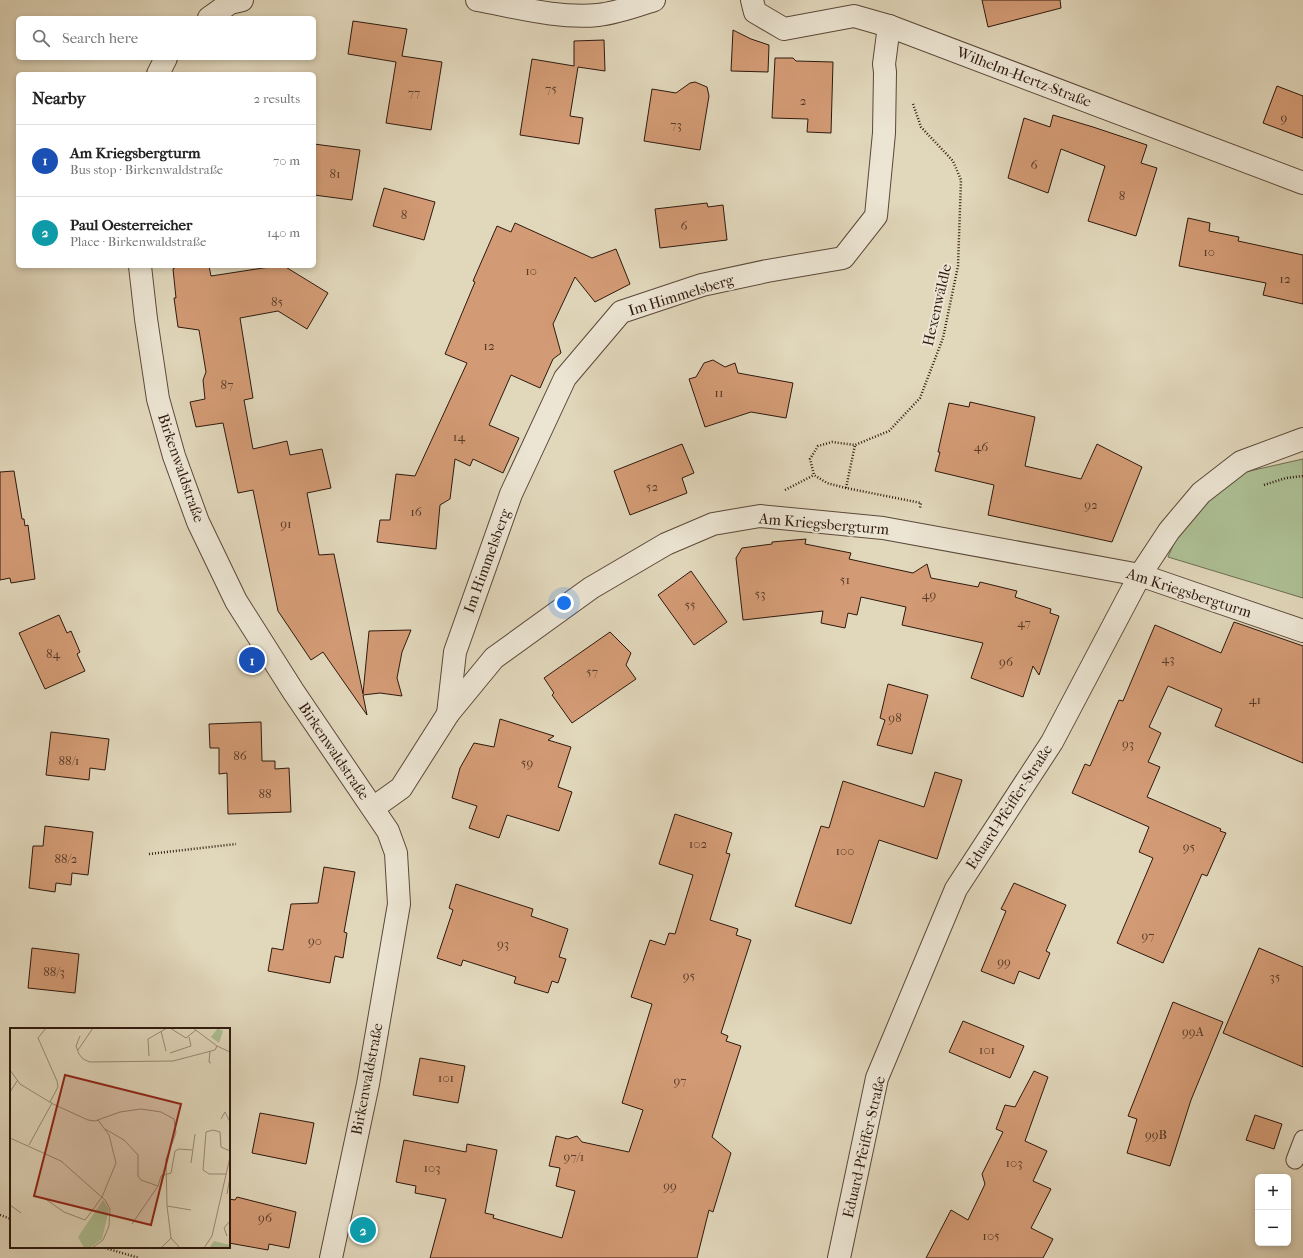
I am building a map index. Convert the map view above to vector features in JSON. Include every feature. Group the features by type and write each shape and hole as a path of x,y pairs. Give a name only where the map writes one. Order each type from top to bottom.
{"street":[{"path":"212,16 230,3 242,0"},
{"path":"477,0 562,15 598,15 631,8 654,0"},
{"name":"Wilhelm-Hertz-Straße","path":"752,0 755,12 784,29 854,16 889,26 1303,183"},
{"name":"Im Himmelsberg","path":"448,714 455,652 511,494 565,378 621,312 702,286 768,271 843,258 876,216 884,133 884,64 889,26"},
{"path":"159,72 165,60"},
{"name":"Birkenwaldstraße","path":"140,268 158,399 174,456 198,522 236,601 293,691 388,831 396,853 399,904 368,1084 331,1258"},
{"name":"Eduard-Pfeiffer-Straße","path":"839,1258 877,1078 956,889 1052,742 1140,574 1169,531 1201,493 1241,462 1303,439"},
{"name":"Am Kriegsbergturm","path":"373,808 401,788 448,714 494,658 591,588 666,544 713,524 760,516 883,528 1140,574 1303,631"}],"lane":[{"path":"1295,1160 1303,1139"}],"path":[{"name":"Hexenwäldle","path":"814,475 810,459 818,446 832,442 854,445 889,431 920,398 943,338 958,266 961,180 953,161 921,127 911,100"},
{"path":"846,488 854,445"},
{"path":"783,491 814,475 827,483 846,488 921,503 915,534"},
{"path":"149,854 236,844"},
{"path":"0,1216 10,1219"},
{"path":"105,1248 139,1258"}],"green space":[{"path":"1303,459 1303,598 1168,557 1179,531 1202,502 1245,472"}],"building":[{"path":"982,0 1060,0 1061,8 988,27"},
{"path":"353,21 407,29 402,56 442,62 431,130 386,123 396,62 348,54"},
{"path":"733,30 751,39 769,45 768,72 731,71"},
{"path":"604,40 605,71 578,67 570,116 583,118 579,144 520,135 532,59 574,66 574,41"},
{"path":"775,58 793,58 796,61 833,62 831,133 807,132 808,119 772,118"},
{"path":"695,82 707,87 709,96 700,150 644,141 652,89 676,93 690,83"},
{"path":"1277,86 1303,96 1303,138 1263,123"},
{"path":"1053,115 1147,145 1141,163 1157,168 1136,236 1088,221 1105,166 1061,149 1048,193 1008,178 1024,118 1050,127"},
{"path":"316,144 360,150 352,200 316,195"},
{"path":"384,188 435,202 424,240 373,226"},
{"path":"707,203 708,207 723,205 727,240 660,248 655,209"},
{"path":"1188,218 1210,223 1209,231 1239,237 1238,241 1303,255 1303,304 1263,295 1266,283 1179,266"},
{"path":"515,223 592,258 616,249 630,284 595,302 575,277 553,324 561,353 553,359 540,388 511,375 489,425 519,438 503,473 473,459 470,466 455,459 450,499 440,505 436,549 377,542 380,520 390,520 396,474 415,476 467,363 445,354 475,282 473,281 497,226 511,232"},
{"path":"209,268 211,276 263,268 287,268 328,293 307,329 278,311 240,318 253,398 244,400 253,449 287,441 290,455 322,449 331,488 307,493 319,555 334,554 363,694 369,631 411,630 402,652 397,678 402,696 380,693 363,695 367,715 323,652 311,660 278,611 253,490 238,493 223,423 196,427 190,402 205,399 203,380 206,372 199,330 178,327 174,298 176,298 174,269"},
{"path":"713,360 725,367 735,363 738,373 793,383 786,418 751,412 705,427 689,379 696,377 704,363"},
{"path":"970,402 1035,417 1025,466 1081,479 1097,444 1142,467 1112,542 988,515 994,485 935,471 949,403 969,407"},
{"path":"682,444 694,473 682,478 687,493 630,515 614,471"},
{"path":"14,471 22,519 24,519 25,526 28,525 35,579 11,583 10,578 0,580 0,472"},
{"path":"806,539 805,544 851,553 849,559 913,573 927,564 931,578 978,587 980,582 1017,591 1015,597 1051,609 1050,613 1059,616 1039,675 1033,666 1023,697 971,678 983,643 902,625 906,607 861,597 857,615 848,613 845,628 821,623 823,611 743,620 736,558 742,548 772,544 772,542"},
{"path":"691,571 727,622 694,645 658,595"},
{"path":"59,615 67,633 71,631 80,652 77,654 85,671 45,689 19,633"},
{"path":"1234,622 1303,646 1303,763 1215,726 1222,709 1168,686 1149,727 1161,733 1148,762 1160,767 1147,797 1221,829 1220,831 1226,833 1207,876 1202,874 1163,963 1117,943 1153,858 1139,852 1149,827 1072,793 1085,764 1090,766 1119,700 1123,701 1155,625 1221,653"},
{"path":"610,632 631,653 626,665 636,679 572,723 552,695 554,693 544,678"},
{"path":"888,684 928,695 912,754 877,745 885,720 880,718"},
{"path":"500,719 554,736 548,740 571,747 558,787 572,792 559,831 507,815 499,838 469,828 477,806 452,798 460,768 474,743 494,747"},
{"path":"261,722 262,761 275,761 275,769 289,768 291,812 228,814 227,773 219,774 219,748 210,748 209,724"},
{"path":"51,732 109,739 105,770 90,768 89,780 46,775"},
{"path":"935,772 962,780 937,859 879,840 851,924 795,906 821,826 829,828 843,781 924,807"},
{"path":"675,814 732,833 726,853 730,854 710,920 738,929 736,935 751,940 721,1033 728,1036 726,1041 741,1046 712,1137 731,1153 713,1212 709,1210 697,1258 430,1258 446,1199 415,1193 416,1186 396,1182 404,1140 466,1152 467,1144 497,1150 485,1213 494,1215 493,1218 562,1238 575,1191 556,1186 560,1168 549,1166 556,1136 568,1139 577,1136 582,1142 629,1152 643,1110 622,1103 652,1004 631,997 650,940 665,945 669,933 675,934 693,875 659,864"},
{"path":"45,826 93,832 88,875 72,873 71,885 56,883 55,892 29,888 33,846 43,846"},
{"path":"324,867 355,872 344,932 347,933 343,958 335,956 330,983 268,971 272,948 283,950 291,904 318,903"},
{"path":"1014,883 1066,905 1046,951 1050,953 1039,979 1019,971 1014,984 981,971 1006,911 1001,909"},
{"path":"456,884 533,909 531,916 568,929 559,957 566,959 558,983 552,981 548,993 514,983 516,977 463,960 461,966 437,958 453,910 449,908"},
{"path":"32,948 79,954 75,993 28,988"},
{"path":"1259,948 1303,967 1303,1067 1223,1033"},
{"path":"1173,1002 1223,1022 1191,1100 1170,1166 1127,1153 1137,1119 1128,1116"},
{"path":"963,1021 1024,1046 1010,1078 949,1052"},
{"path":"420,1058 465,1066 458,1103 413,1095"},
{"path":"1034,1071 1048,1077 1025,1141 1047,1151 1033,1181 1051,1189 1031,1228 1053,1239 1043,1258 926,1258 951,1210 968,1220 985,1184 982,1174 1003,1132 996,1129 1005,1105 1015,1107"},
{"path":"260,1113 314,1123 306,1164 252,1153"},
{"path":"1255,1115 1282,1124 1274,1149 1246,1140"},
{"path":"237,1197 296,1212 289,1248 269,1244 268,1250 230,1243 230,1199 235,1200"}],"place":[{"name":"Am Kriegsbergturm","path":"252,660"},
{"name":"Paul Oesterreicher","path":"363,1230"}]}
